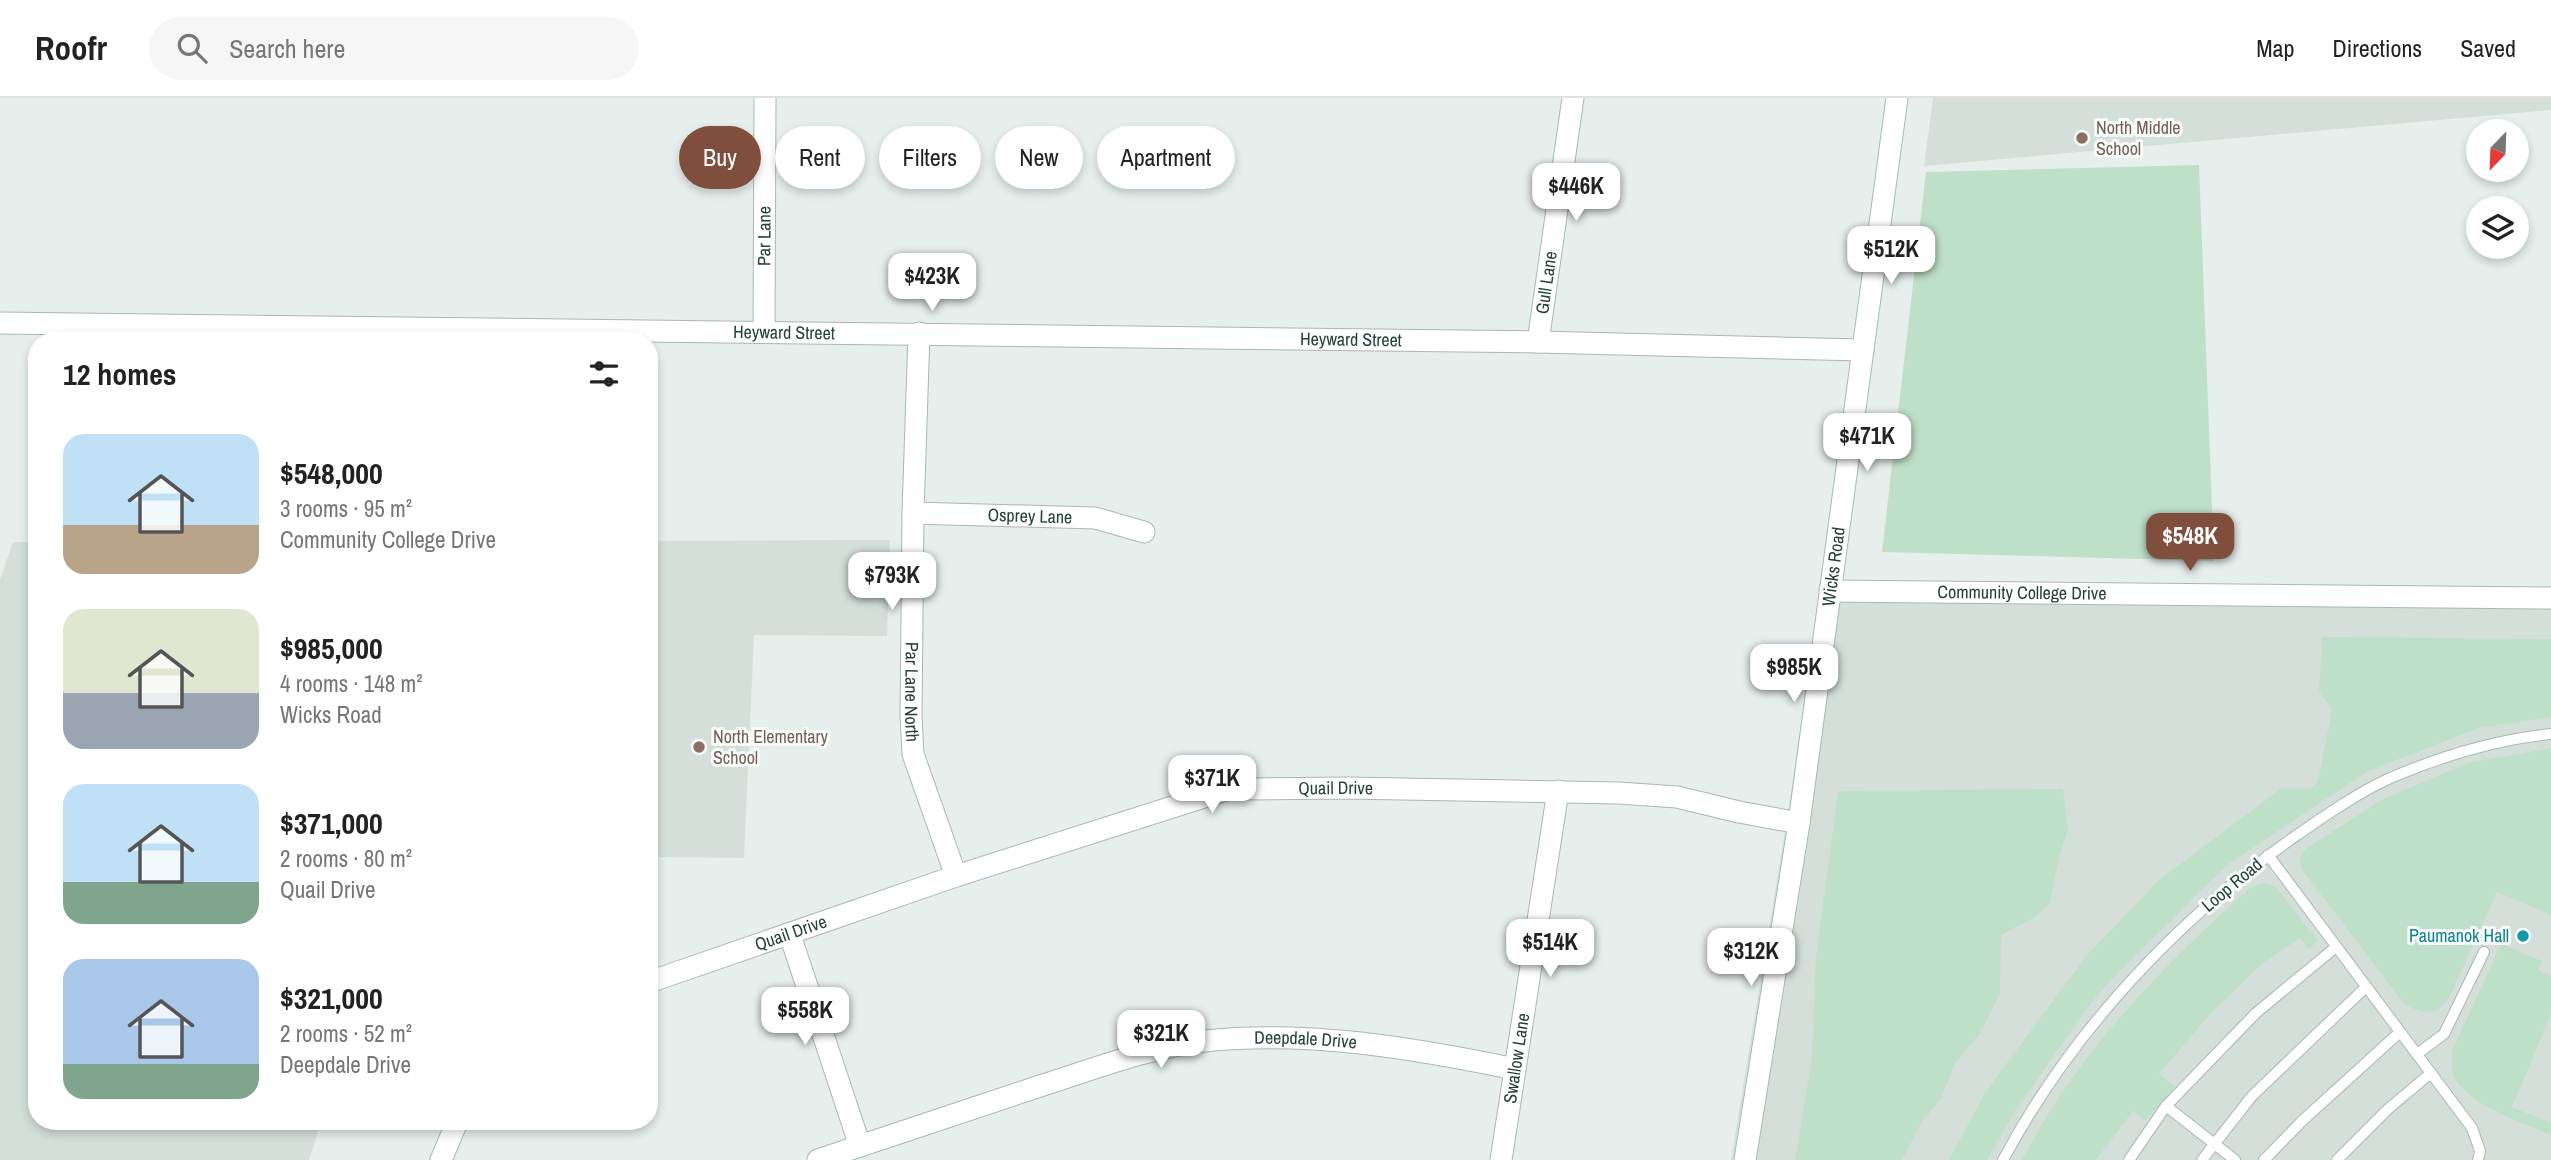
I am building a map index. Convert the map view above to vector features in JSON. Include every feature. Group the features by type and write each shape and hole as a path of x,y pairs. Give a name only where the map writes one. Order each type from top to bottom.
{"street":[{"name":"Par Lane","path":"764,332 765,98"},
{"name":"Gull Lane","path":"1538,342 1573,98"},
{"name":"Wicks Road","path":"1745,1160 1799,823 1896,98"},
{"name":"Heyward Street","path":"0,323 919,333 1538,342 1863,350"},
{"name":"Par Lane North","path":"919,333 913,513 913,754 956,876"},
{"name":"Osprey Lane","path":"913,513 1095,517 1144,532"},
{"name":"Community College Drive","path":"1830,591 2551,598"},
{"name":"Quail Drive","path":"658,979 956,876 1229,789 1558,791 1677,797 1799,823"},
{"name":"Swallow Lane","path":"1501,1160 1558,791"},
{"path":"790,935 860,1146"},
{"name":"Deepdale Drive","path":"818,1160 1145,1052 1204,1041 1279,1038 1358,1042 1436,1053 1515,1069"},
{"path":"441,1160 454,1130"}],"lane":[{"name":"Loop Road","path":"2003,1160 2053,1079 2105,1010 2193,918 2268,855 2333,810 2386,780 2445,756 2505,739 2551,734"},
{"path":"2268,855 2472,1128 2480,1151 2478,1160"},
{"path":"2129,1160 2165,1106 2256,1013 2336,947"},
{"path":"2417,1054 2444,1034 2484,952"},
{"path":"2202,1160 2252,1096 2366,987"},
{"path":"2264,1160 2303,1120 2400,1032"},
{"path":"2337,1160 2388,1109 2431,1073"},
{"path":"2165,1106 2235,1160"}],"shaded area":[{"name":"North Middle School","path":"1933,98 2551,98 2551,110 1924,166"},
{"name":"North Elementary School","path":"890,540 887,636 754,635 744,858 658,857 658,541"},
{"path":"13,542 28,542 28,1130 318,1130 309,1160 0,1160 0,580"},
{"path":"1820,595 2551,602 2551,1160 1731,1160 1788,813"}],"green space":[{"path":"2199,165 2214,561 1882,552 1926,172"},
{"path":"2322,637 2551,639 2551,717 2479,728 2368,771 2226,866 2109,982 2088,1007 2016,1110 1987,1160 1949,1160 1986,1091 2064,986 2088,954 2158,881 2282,788 2312,788 2318,781 2332,709 2319,692"},
{"path":"2551,748 2551,915 2497,892 2449,998 2439,1008 2429,1012 2405,1005 2303,871 2300,861 2302,854 2307,848 2383,799 2468,763"},
{"path":"2063,789 2068,829 2050,903 2035,917 2001,935 2000,994 1979,1035 1955,1063 1941,1099 1922,1122 1902,1160 1795,1160 1812,1057 1816,956 1838,791"},
{"path":"2264,883 2276,887 2318,941 2309,949 2300,938 2263,963 2212,1012 2159,1074 2175,1087 2145,1121 2133,1111 2096,1160 2022,1160 2057,1100 2123,1014 2223,912 2250,888"},
{"path":"2501,944 2542,961 2538,970 2551,976 2551,1014 2512,1107 2551,1123 2551,1135 2483,1104 2461,1087 2453,1073 2453,1049"}],"place":[{"name":"North Middle School","path":"2082,138"},
{"name":"North Elementary School","path":"699,747"},
{"name":"Paumanok Hall","path":"2523,936"}]}
